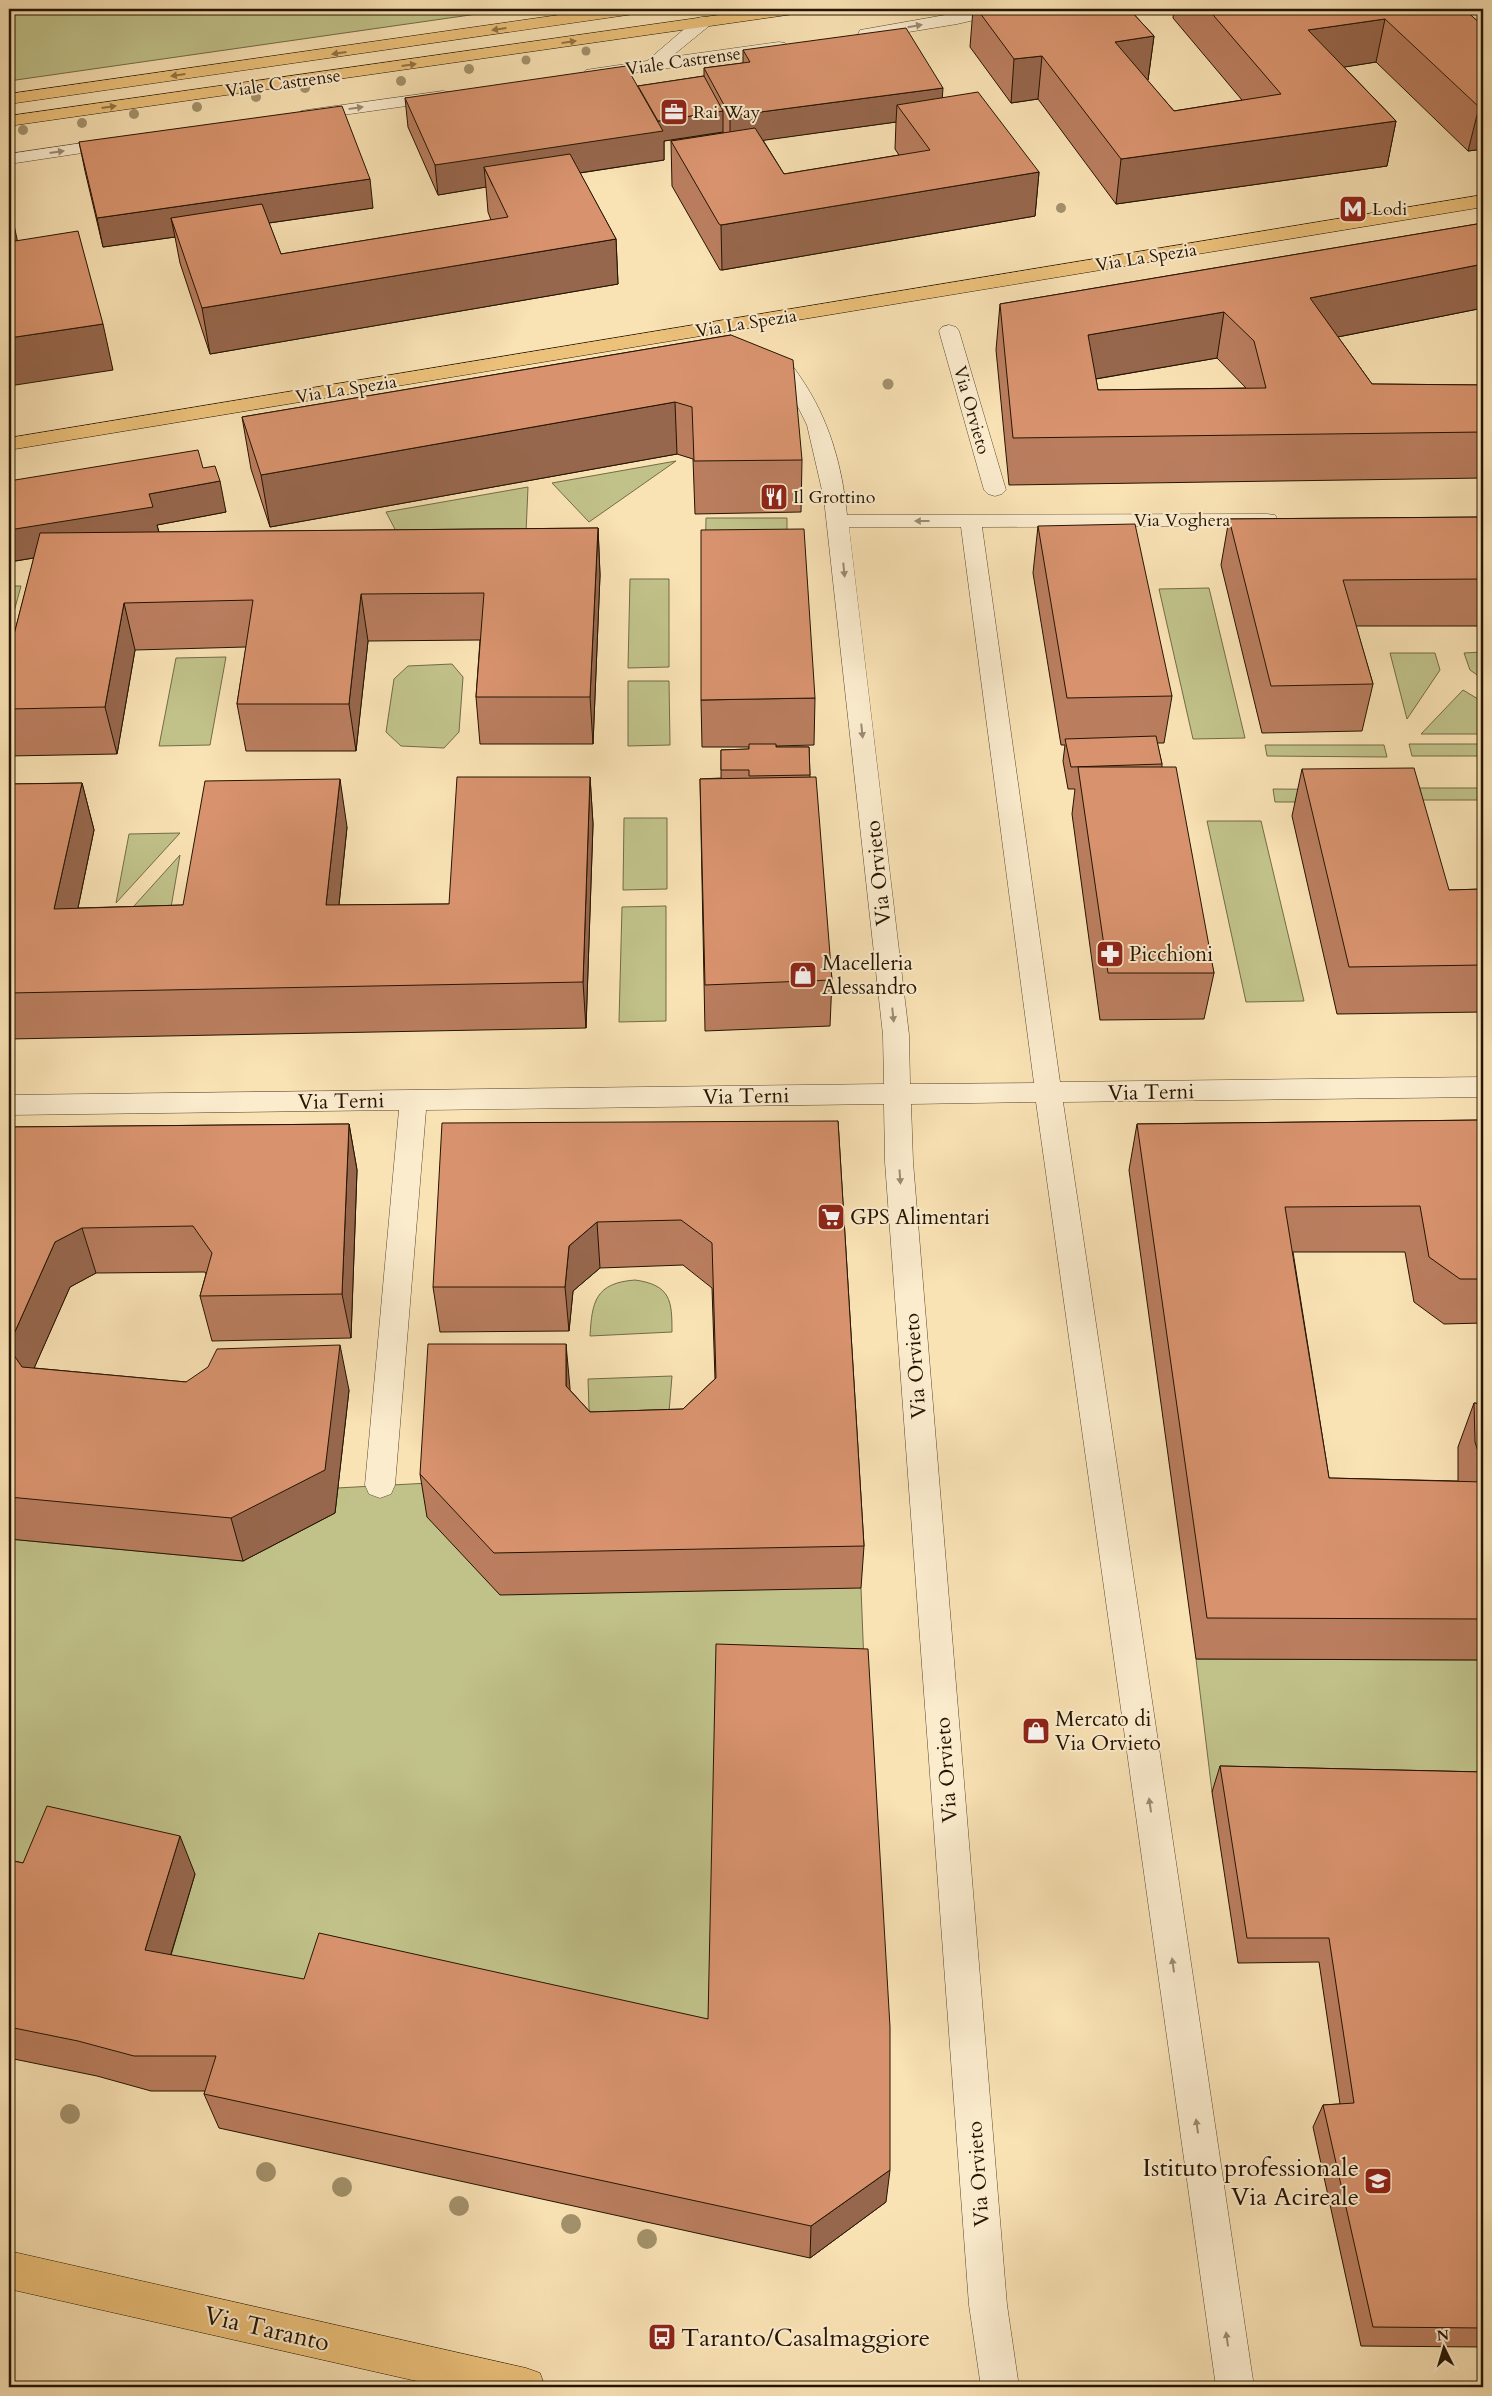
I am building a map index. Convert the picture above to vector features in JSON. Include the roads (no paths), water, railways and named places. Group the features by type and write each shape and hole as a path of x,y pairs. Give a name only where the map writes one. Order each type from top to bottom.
{"main road":[{"name":"Viale Castrense","path":"9,99 634,9"},
{"name":"Viale Castrense","path":"9,121 794,9"},
{"name":"Via La Spezia","path":"9,444 1483,201"},
{"name":"Via Taranto","path":"9,2270 526,2387"}],"street":[{"path":"847,37 957,19 999,9"},
{"path":"652,65 703,22"},
{"name":"Viale Castrense","path":"574,76 798,44"},
{"name":"Viale Castrense","path":"291,118 457,94"},
{"path":"9,159 136,140"},
{"name":"Via Orvieto","path":"949,331 994,490"},
{"name":"Via Orvieto","path":"777,361 800,389 820,428 839,521 896,1035 899,1162 988,2305 1000,2387"},
{"name":"Via Voghera","path":"839,521 1286,520"},
{"path":"971,522 1048,1093 1235,2387"},
{"name":"Via Terni","path":"9,1104 1483,1087"},
{"path":"380,1485 413,1100"}],"place":[{"name":"Rai Way","path":"674,112"},
{"name":"Lodi","path":"1353,209"},
{"name":"Il Grottino","path":"774,497"},
{"name":"Picchioni","path":"1110,954"},
{"name":"Macelleria Alessandro","path":"803,975"},
{"name":"GPS Alimentari","path":"831,1217"},
{"name":"Mercato di Via Orvieto","path":"1036,1731"},
{"name":"Istituto professionale Via Acireale","path":"1378,2181"},
{"name":"Taranto/Casalmaggiore","path":"662,2337"}]}
